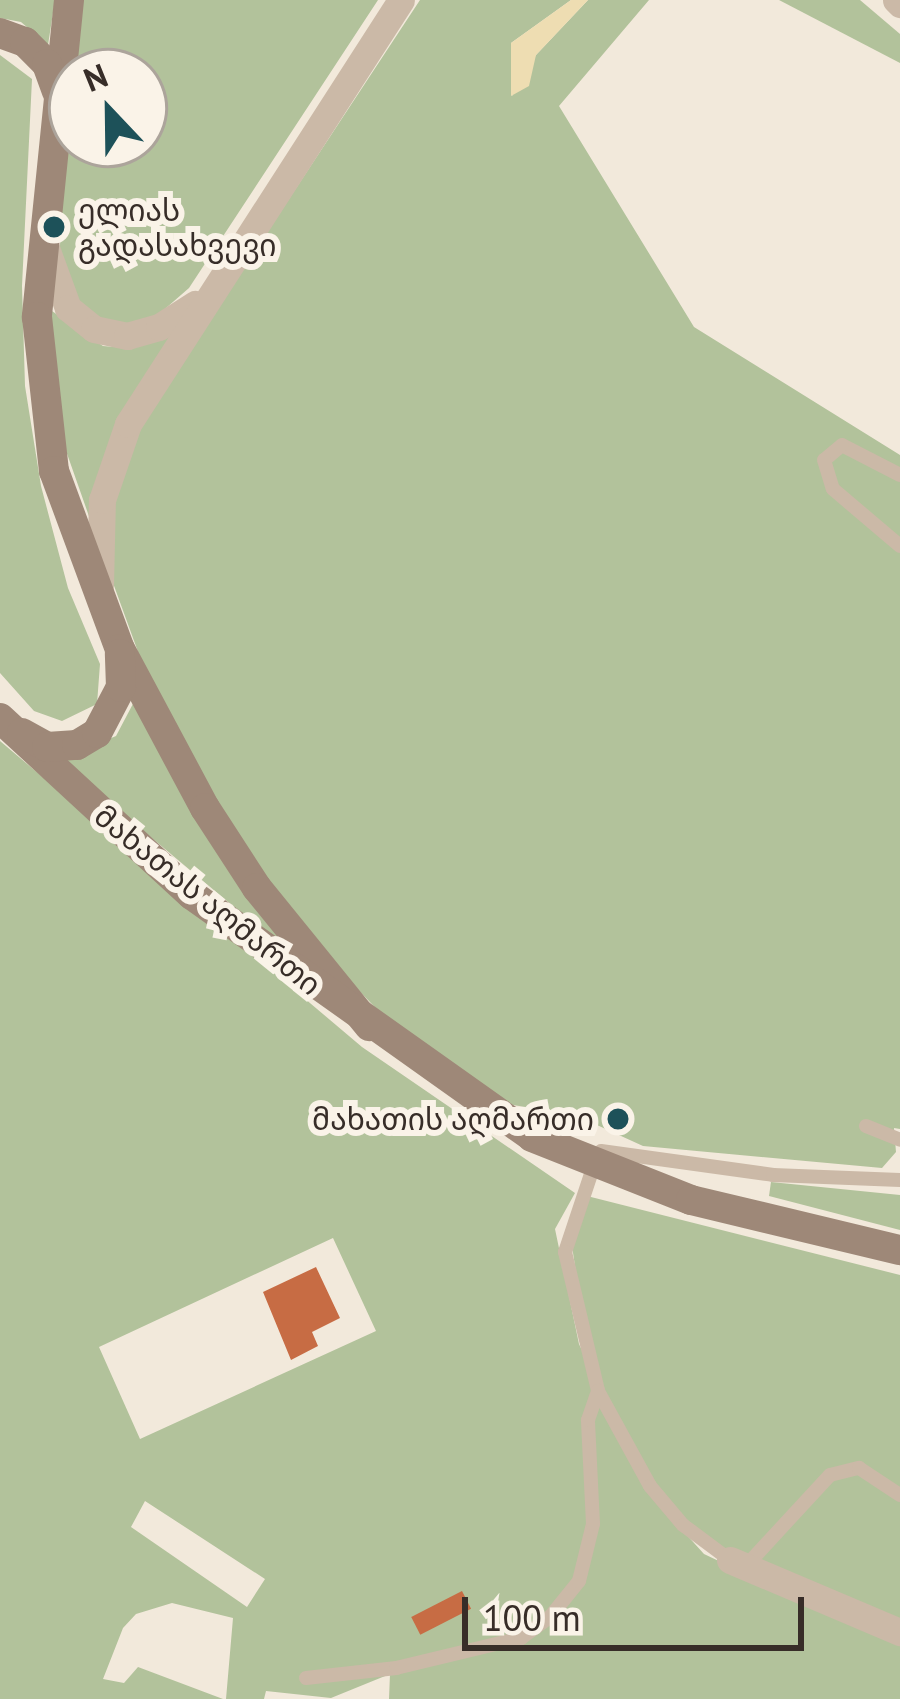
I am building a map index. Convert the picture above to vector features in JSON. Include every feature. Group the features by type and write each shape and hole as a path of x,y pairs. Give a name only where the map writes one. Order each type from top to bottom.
{"main road":[{"name":"მახათას აღმართი","path":"63,48 69,0"},
{"path":"0,33 25,42 48,67"},
{"name":"მახათას აღმართი","path":"49,168 43,233 40,395 54,471 100,601 120,649 257,888 369,1026"},
{"path":"3,722 47,747 77,746 113,713 120,649"},
{"name":"მახათას აღმართი","path":"3,722 192,895 369,1026 532,1137 691,1200 900,1250"}],"street":[{"path":"100,601 100,529 112,461 203,298 401,0"},
{"path":"43,233 68,308 94,329 127,336 159,327 203,298"},
{"path":"737,1563 900,1632"}],"lane":[{"path":"900,476 842,445 824,460 833,489 900,546"},
{"path":"866,1126 900,1140"},
{"path":"532,1137 659,1163 900,1180"},
{"path":"594,1165 565,1252 598,1391 650,1486 683,1525 737,1563 805,1496 847,1467 900,1495"},
{"path":"306,1678 396,1668 521,1637 550,1617 579,1581 593,1524 588,1420 598,1391"}],"green space":[{"path":"0,0 55,0 48,45 21,22 0,18"},
{"path":"83,0 378,0 189,288 158,315 128,327 95,319 70,301 59,273 63,168 168,168 168,48 73,48"},
{"path":"420,0 571,0 511,43 512,96 536,55 588,0 649,0 559,106 694,327 900,455 900,1129 894,1128 896,1152 882,1168 643,1146 575,1115 513,1105 412,1046 261,888 153,693 113,583 107,498 119,457"},
{"path":"779,0 860,0 900,34 900,63"},
{"path":"0,55 32,79 22,286 25,386 41,486 68,588 100,664 97,704 62,721 34,711 0,673"},
{"path":"49,309 103,346 126,348 185,321 91,522 58,428"},
{"path":"135,700 296,959 59,760 116,736"},
{"path":"0,741 362,1047 575,1193 555,1229 579,1344 647,1491 704,1554 797,1598 900,1629 900,1699 389,1699 390,1674 331,1698 266,1691 264,1699 226,1699 233,1618 172,1603 136,1614 123,1628 103,1679 124,1683 138,1667 223,1699 0,1699","holes":["333,1238 376,1331 140,1439 99,1347","145,1501 265,1579 247,1607 131,1527"]},
{"path":"771,1182 900,1195 900,1230 769,1196"},
{"path":"587,1196 900,1275 900,1624 732,1557 686,1524 652,1484 601,1389 580,1299 570,1233"}],"sand":[{"path":"571,0 588,0 536,55 529,86 511,96 511,43"}],"building":[{"path":"316,1267 340,1318 312,1332 318,1346 291,1360 263,1292"},
{"path":"462,1591 471,1609 420,1635 411,1617"}],"place":[{"name":"ელიას გადასახვევი","path":"54,227"},
{"name":"მახათის აღმართი","path":"618,1119"}]}
